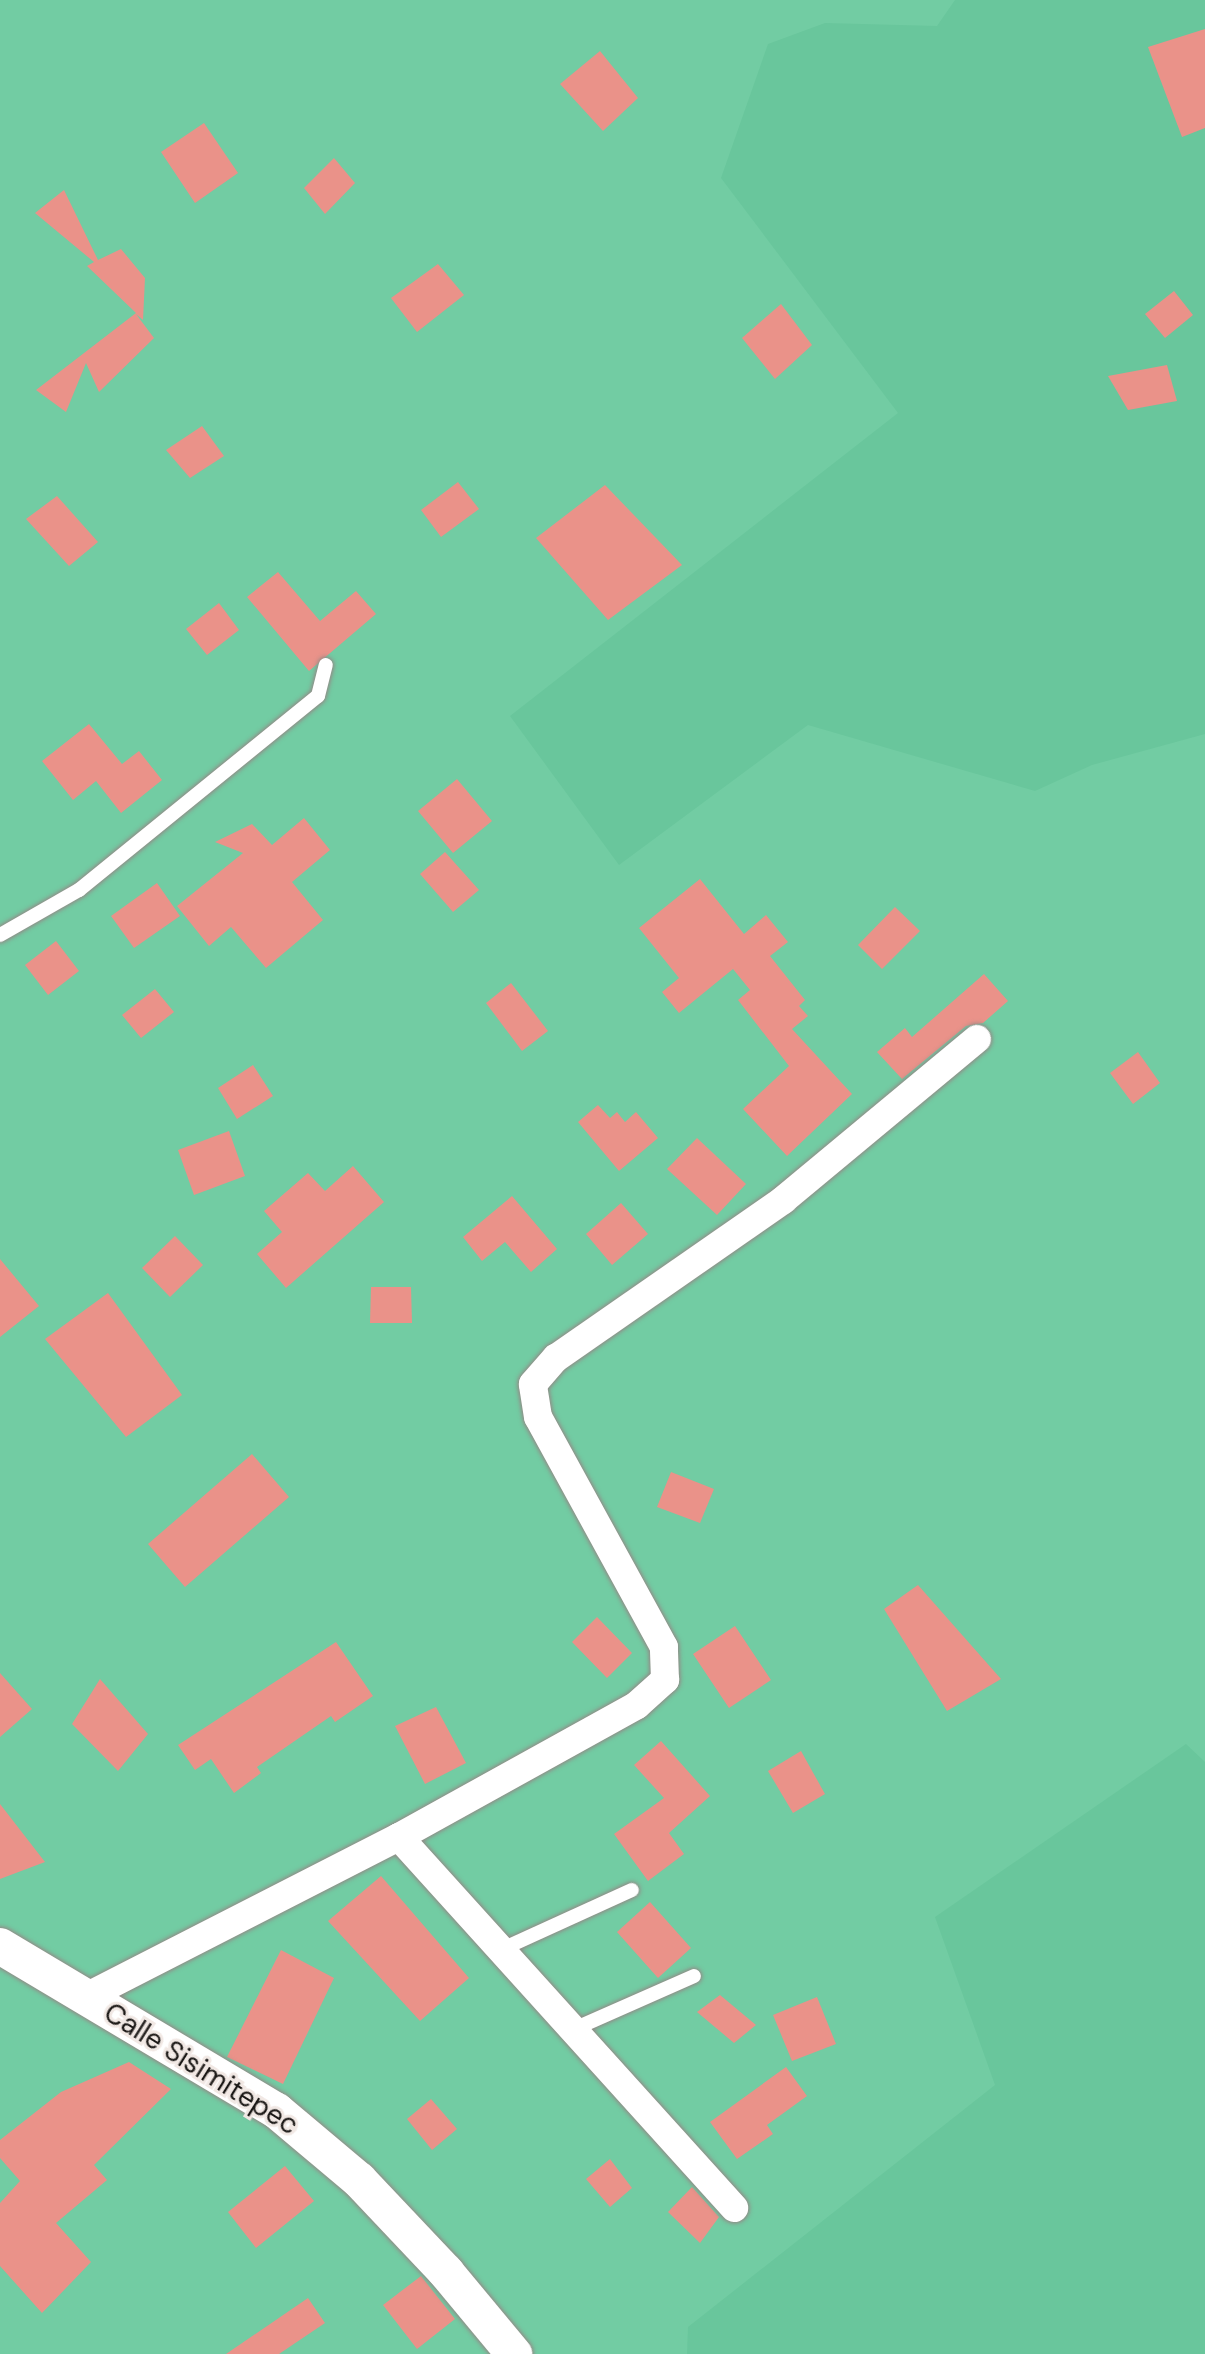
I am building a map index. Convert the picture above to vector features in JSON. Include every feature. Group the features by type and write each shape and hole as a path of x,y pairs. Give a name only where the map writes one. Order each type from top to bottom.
{"street":[{"path":"86,1997 399,1837 637,1705 665,1680 664,1647 538,1417 533,1384 556,1358 783,1200 977,1039"},
{"path":"399,1837 498,1951 574,2029 734,2208"},
{"name":"Calle Sisimitepec","path":"0,1946 277,2111 359,2180 446,2272 514,2354"}],"lane":[{"path":"0,935 79,890 318,696 326,665"},
{"path":"498,1951 632,1890"},
{"path":"574,2029 694,1976"}],"green space":[{"path":"0,0 1205,0 1205,2354 0,2354"},
{"path":"955,0 1205,0 1205,734 1092,765 1035,791 808,725 619,865 510,716 898,413 721,178 768,44 825,23 937,26"},
{"path":"1186,1744 1205,1762 1205,2354 687,2354 688,2327 995,2085 935,1917"}],"building":[{"path":"1205,29 1205,128 1182,137 1148,47"},
{"path":"600,51 638,98 603,131 560,84"},
{"path":"204,123 238,173 195,203 161,152"},
{"path":"334,158 355,183 325,214 304,188"},
{"path":"64,190 98,260 121,249 145,278 143,320 136,314 154,338 99,392 86,363 66,412 36,390 136,313 87,266 94,262 35,213"},
{"path":"438,264 464,295 417,332 391,298"},
{"path":"1174,291 1193,315 1165,338 1145,314"},
{"path":"781,304 812,345 775,379 742,338"},
{"path":"1167,365 1177,401 1128,410 1108,376"},
{"path":"202,426 224,456 190,478 166,450"},
{"path":"458,482 479,509 441,537 421,510"},
{"path":"605,485 682,565 608,620 536,538"},
{"path":"57,496 98,542 69,566 26,519"},
{"path":"278,572 320,621 356,591 376,614 309,671 247,597"},
{"path":"219,603 239,630 207,655 186,629"},
{"path":"89,724 122,764 139,751 162,780 121,813 96,781 73,800 42,761"},
{"path":"457,779 492,821 453,853 418,811"},
{"path":"304,818 330,850 292,882 323,920 266,968 231,927 209,946 177,906 243,853 215,842 252,824 272,845"},
{"path":"445,852 479,890 453,912 420,874"},
{"path":"700,879 744,934 766,915 788,942 770,956 805,1000 799,1006 808,1016 792,1029 852,1094 787,1156 743,1109 789,1066 738,1000 750,990 733,969 679,1013 662,992 679,978 639,928"},
{"path":"157,883 180,916 134,948 111,916"},
{"path":"895,907 920,931 882,969 858,945"},
{"path":"56,941 79,971 48,995 25,965"},
{"path":"984,974 1008,1001 983,1023 966,1026 902,1079 877,1052 905,1028 912,1037"},
{"path":"511,983 548,1031 522,1051 486,1003"},
{"path":"155,989 174,1012 141,1038 122,1015"},
{"path":"1138,1052 1160,1083 1133,1104 1110,1073"},
{"path":"253,1065 273,1096 237,1119 218,1088"},
{"path":"598,1105 610,1118 617,1112 625,1122 636,1112 658,1138 619,1171 578,1122"},
{"path":"229,1131 245,1176 194,1195 178,1150"},
{"path":"697,1138 746,1184 717,1215 667,1169"},
{"path":"353,1166 384,1202 286,1288 257,1254 282,1232 264,1211 308,1173 325,1191"},
{"path":"512,1196 557,1249 531,1272 505,1242 482,1261 463,1237"},
{"path":"621,1203 648,1234 612,1265 586,1234"},
{"path":"175,1236 203,1265 170,1297 142,1268"},
{"path":"0,1259 39,1306 0,1337"},
{"path":"371,1287 411,1287 412,1323 370,1323"},
{"path":"108,1293 182,1395 126,1437 45,1339"},
{"path":"252,1454 289,1497 185,1587 148,1544"},
{"path":"671,1472 714,1489 700,1523 657,1507"},
{"path":"918,1585 1001,1679 947,1711 884,1609"},
{"path":"597,1617 632,1653 607,1678 572,1642"},
{"path":"735,1626 771,1680 729,1708 693,1654"},
{"path":"336,1642 373,1696 335,1722 331,1716 257,1767 261,1773 234,1793 211,1759 195,1770 178,1745"},
{"path":"0,1673 32,1709 0,1737"},
{"path":"100,1679 148,1734 118,1771 72,1724"},
{"path":"436,1707 466,1763 425,1784 395,1726"},
{"path":"661,1741 710,1796 669,1833 684,1854 648,1881 614,1834 664,1798 634,1765"},
{"path":"801,1751 825,1794 793,1813 768,1771"},
{"path":"0,1804 45,1862 0,1879"},
{"path":"381,1876 469,1978 420,2021 328,1921"},
{"path":"650,1902 691,1948 658,1978 617,1932"},
{"path":"281,1950 334,1978 283,2084 227,2057"},
{"path":"720,1995 756,2025 734,2043 697,2012"},
{"path":"817,1997 836,2044 792,2061 773,2015"},
{"path":"129,2062 171,2089 94,2165 107,2180 56,2223 91,2262 42,2313 0,2266 0,2203 20,2181 0,2158 0,2140 61,2092"},
{"path":"786,2067 807,2096 767,2125 773,2134 737,2159 710,2122"},
{"path":"431,2099 457,2129 432,2150 407,2119"},
{"path":"610,2159 632,2188 610,2207 586,2179"},
{"path":"285,2166 314,2201 256,2248 228,2212"},
{"path":"692,2187 719,2217 700,2243 668,2212"},
{"path":"421,2276 455,2319 417,2349 383,2305"},
{"path":"308,2298 325,2323 279,2354 226,2354"}]}
